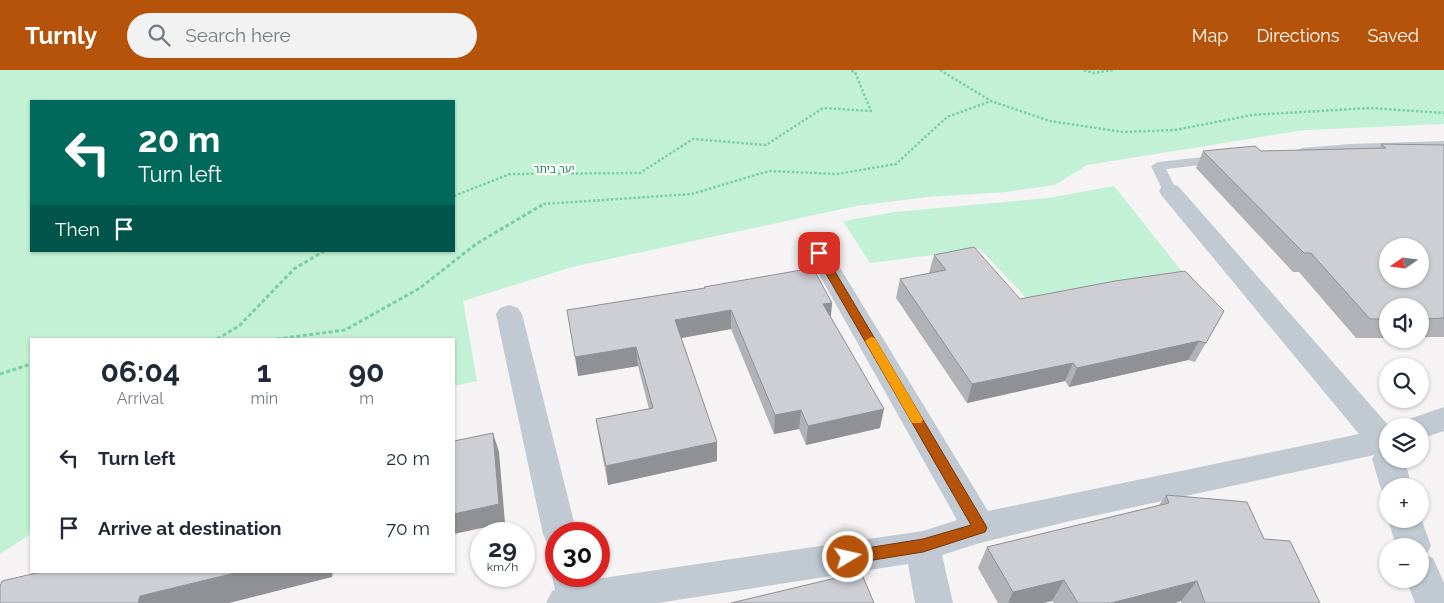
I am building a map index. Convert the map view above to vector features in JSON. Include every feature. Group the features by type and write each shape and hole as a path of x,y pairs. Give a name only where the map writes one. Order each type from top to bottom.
{"street":[{"path":"1170,191 1379,441"},
{"path":"819,253 980,528"},
{"path":"509,314 557,522"},
{"path":"1429,424 1444,419"},
{"path":"570,593 923,546 980,528 1379,450"},
{"path":"923,546 934,603"},
{"path":"1428,588 1434,603"}],"lane":[{"path":"1293,153 1359,147 1444,145"},
{"path":"1170,191 1158,166 1236,158"}],"path":[{"path":"455,196 510,174 640,173 693,139 766,145 823,108 871,112 855,72 849,70"},
{"path":"940,70 991,101 1050,121 1122,132 1175,130 1252,115 1370,108 1444,112"},
{"path":"1084,70 1093,73 1114,70"},
{"path":"285,338 346,330 420,288 476,244 544,204 692,194 769,172 837,174 896,164 947,117 991,101"},
{"path":"219,338 239,326 294,269 322,252"},
{"path":"0,374 30,364"}],"green space":[{"name":"יער ביתר","path":"0,70 1444,70 1444,124 1305,130 1087,165 1055,185 1006,192 927,197 856,206 572,267 463,301 477,381 455,386 455,338 30,338 30,535 0,554"},
{"path":"1114,186 1184,274 1026,298 980,249 870,263 843,221 895,212 1048,198"}],"building":[{"path":"1381,144 1444,145 1444,318 1429,319 1429,298 1379,298 1379,319 1370,319 1311,253 1304,253 1203,151 1255,146 1261,151 1386,148"},
{"path":"974,247 1020,299 1115,281 1185,271 1224,311 1206,343 1199,341 1077,368 1073,363 972,384 900,279 946,270 934,255"},
{"path":"813,268 832,303 823,304 884,409 808,426 801,410 775,415 731,310 675,320 717,442 606,466 596,419 653,408 636,347 575,357 567,310 705,288"},
{"path":"493,433 499,504 455,514 455,441"},
{"path":"1166,495 1247,502 1264,539 1290,541 1320,603 1205,603 1197,581 1111,603 1078,603 1064,580 1013,592 987,547 1169,503"},
{"path":"861,572 874,603 731,603"},
{"path":"36,573 235,573 140,596 138,603 0,603 2,581"}],"slow traffic":[{"path":"871,341 916,420"}],"route":[{"path":"819,253 980,528 923,546 848,557"}]}
